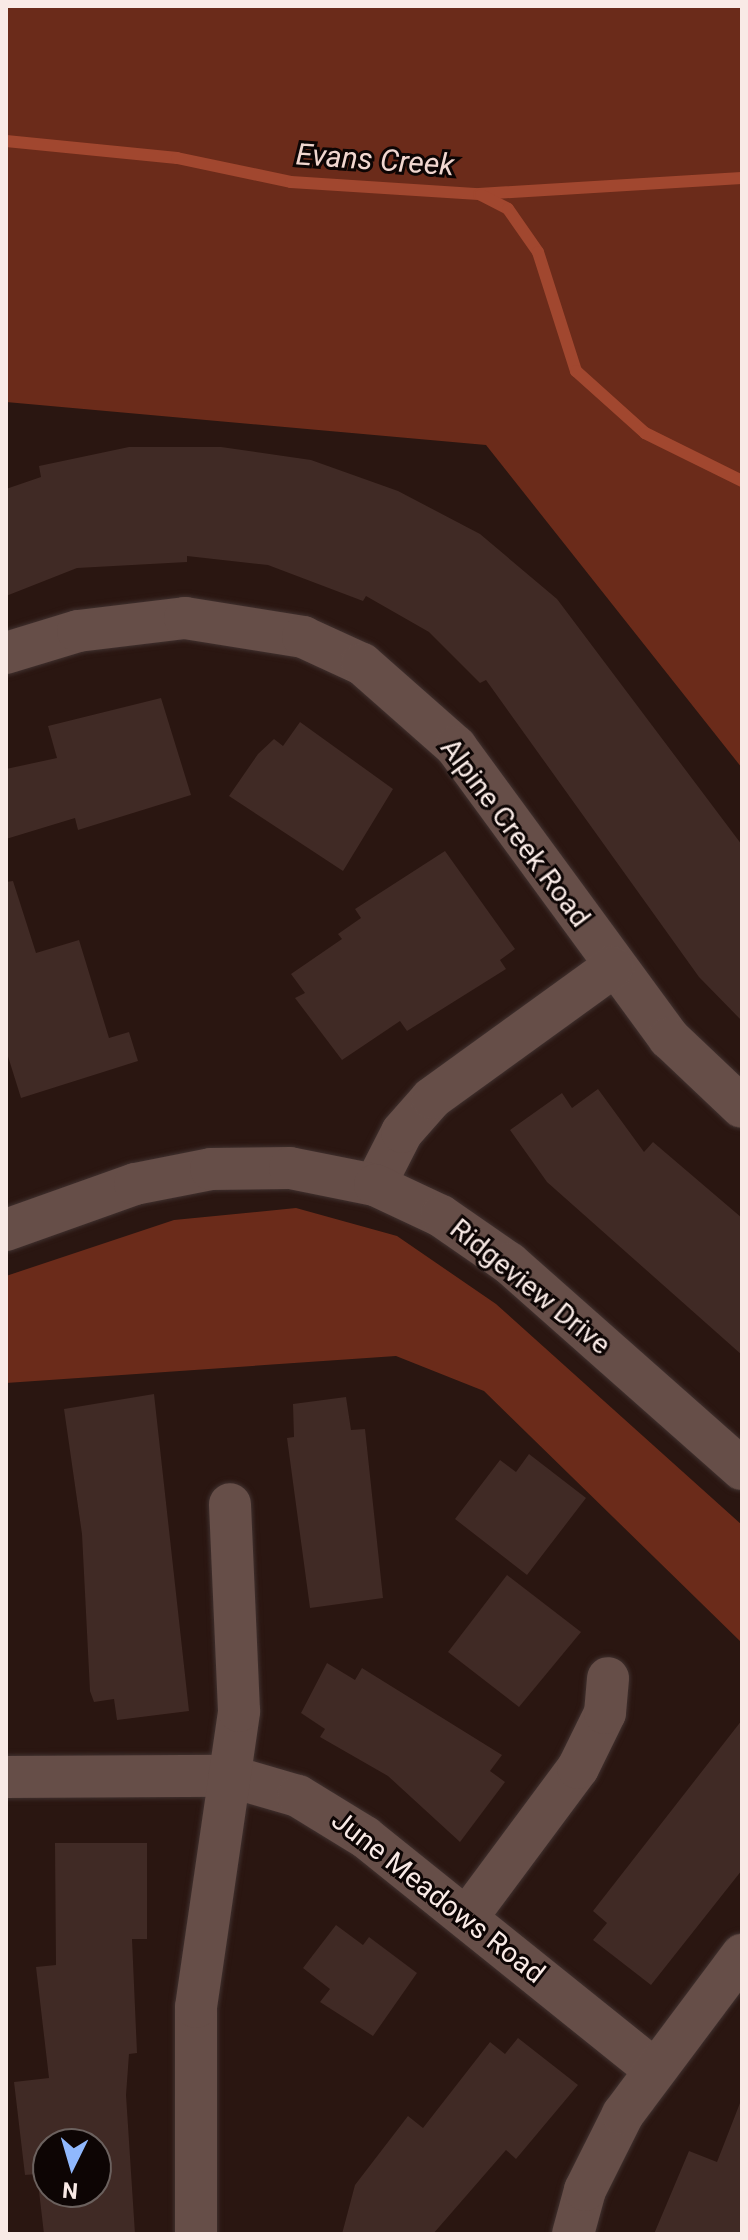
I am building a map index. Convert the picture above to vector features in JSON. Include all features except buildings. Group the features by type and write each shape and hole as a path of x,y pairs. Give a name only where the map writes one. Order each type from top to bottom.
{"street":[{"name":"Alpine Creek Road","path":"6,653 91,629 185,618 303,637 362,664 456,747 613,967 669,1038 742,1107"},
{"path":"375,1185 402,1132 432,1098 613,967"},
{"name":"Ridgeview Drive","path":"6,1230 135,1184 211,1169 290,1168 375,1185 430,1210 509,1263 742,1469"},
{"path":"196,2234 196,2007 229,1776 241,1642 230,1504"},
{"path":"468,1916 578,1768 605,1713 608,1678"},
{"name":"June Meadows Road","path":"6,1777 229,1776 332,1812 468,1916 654,2069"},
{"path":"573,2234 602,2152 654,2069 742,1955"}],"shaded area":[{"path":"6,6 742,6 742,768 486,445 6,402"},
{"path":"296,1208 397,1236 496,1304 742,1525 742,1643 484,1391 396,1356 6,1383 6,1276 174,1220"}],"waterway":[{"name":"Evans Creek","path":"6,141 177,158 291,182 479,194 742,178"},
{"path":"481,195 508,209 538,252 576,371 645,433 742,481"}]}
